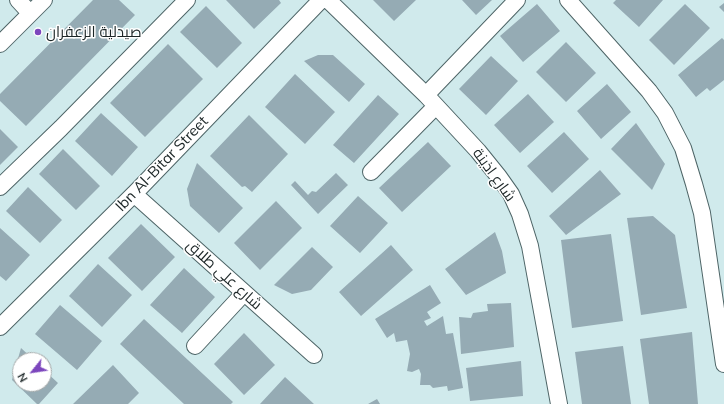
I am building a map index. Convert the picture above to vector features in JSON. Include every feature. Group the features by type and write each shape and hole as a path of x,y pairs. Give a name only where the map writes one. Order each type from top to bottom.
{"street":[{"path":"18,0 30,13"},
{"path":"0,44 44,0"},
{"path":"0,187 61,128 187,0"},
{"name":"Ibn Al-Bitar Street","path":"0,327 134,194 321,0"},
{"name":"شارع اذينة","path":"328,0 431,100 478,151 511,194 520,214 530,246 559,404"},
{"path":"372,172 431,100 517,0"},
{"path":"568,0 649,90 665,113 683,148 702,213 724,364"},
{"name":"شارع علي طلاق","path":"134,194 314,355"},
{"path":"195,346 244,293"}],"building":[{"path":"93,0 119,0 135,15 26,126 0,101 0,94"},
{"path":"226,0 279,0 281,3 254,29"},
{"path":"373,0 416,0 394,21"},
{"path":"462,0 492,0 476,15"},
{"path":"616,0 663,0 639,27 613,3"},
{"path":"724,3 724,12 719,7"},
{"path":"537,4 560,31 523,62 500,36"},
{"path":"685,4 710,28 674,65 649,40"},
{"path":"206,6 242,43 217,68 180,32"},
{"path":"722,38 724,40 724,80 710,91 707,88 696,97 678,75"},
{"path":"566,42 596,73 566,102 536,72"},
{"path":"168,44 203,79 145,137 110,103"},
{"path":"318,55 333,55 365,84 349,102 304,61"},
{"path":"491,56 518,81 486,115 459,89"},
{"path":"295,74 335,112 305,144 265,107"},
{"path":"607,84 631,112 601,139 577,111"},
{"path":"528,94 554,122 520,153 494,125"},
{"path":"378,95 399,114 354,163 333,145"},
{"path":"101,113 138,147 112,176 75,141"},
{"path":"249,115 288,154 252,192 245,186 242,187 210,156"},
{"path":"636,123 665,164 652,190 611,149"},
{"path":"0,129 18,147 0,165"},
{"path":"564,132 589,159 552,193 527,166"},
{"path":"428,142 451,166 402,212 379,188"},
{"path":"63,149 100,186 76,210 39,174"},
{"path":"197,163 243,208 219,233 190,206 187,189"},
{"path":"600,170 621,194 566,235 549,216"},
{"path":"336,173 348,185 318,214 291,185 295,181 308,195 312,191 316,192"},
{"path":"28,187 62,220 40,243 6,211"},
{"path":"358,196 388,223 360,253 330,226"},
{"path":"276,201 302,228 260,270 234,243"},
{"path":"653,216 675,235 687,308 641,315 627,218"},
{"path":"141,224 175,257 142,291 108,258"},
{"path":"0,228 30,255 6,281 0,276"},
{"path":"495,232 502,251 506,273 466,295 445,269"},
{"path":"611,234 623,321 572,328 561,240"},
{"path":"391,245 413,270 361,316 339,292"},
{"path":"312,247 333,267 311,290 292,294 274,285"},
{"path":"98,264 132,295 102,327 69,296"},
{"path":"184,268 215,297 182,333 150,305"},
{"path":"430,285 441,303 427,312 431,318 424,321 427,326 443,316 446,334 453,333 463,388 448,391 447,386 433,388 430,385 420,385 421,374 419,369 412,372 407,371 410,354 407,340 396,342 394,333 387,338 375,319"},
{"path":"511,303 514,347 461,354 459,317 471,318 473,313 488,311 487,304"},
{"path":"60,305 102,341 77,370 35,334"},
{"path":"144,319 233,402 231,404 184,404 120,344"},
{"path":"692,332 698,404 649,404 640,339"},
{"path":"244,333 275,365 244,395 214,364"},
{"path":"623,346 631,404 582,404 575,352"},
{"path":"21,348 25,352 20,352"},
{"path":"521,361 523,396 470,401 466,368"},
{"path":"113,365 139,393 128,404 73,404"},
{"path":"52,377 58,383 52,390"},
{"path":"285,377 314,404 260,404"},
{"path":"24,392 50,392 39,404 37,404"},
{"path":"377,399 380,404 368,404"}],"place":[{"name":"صيدلية الزعفران","path":"38,32"}]}
